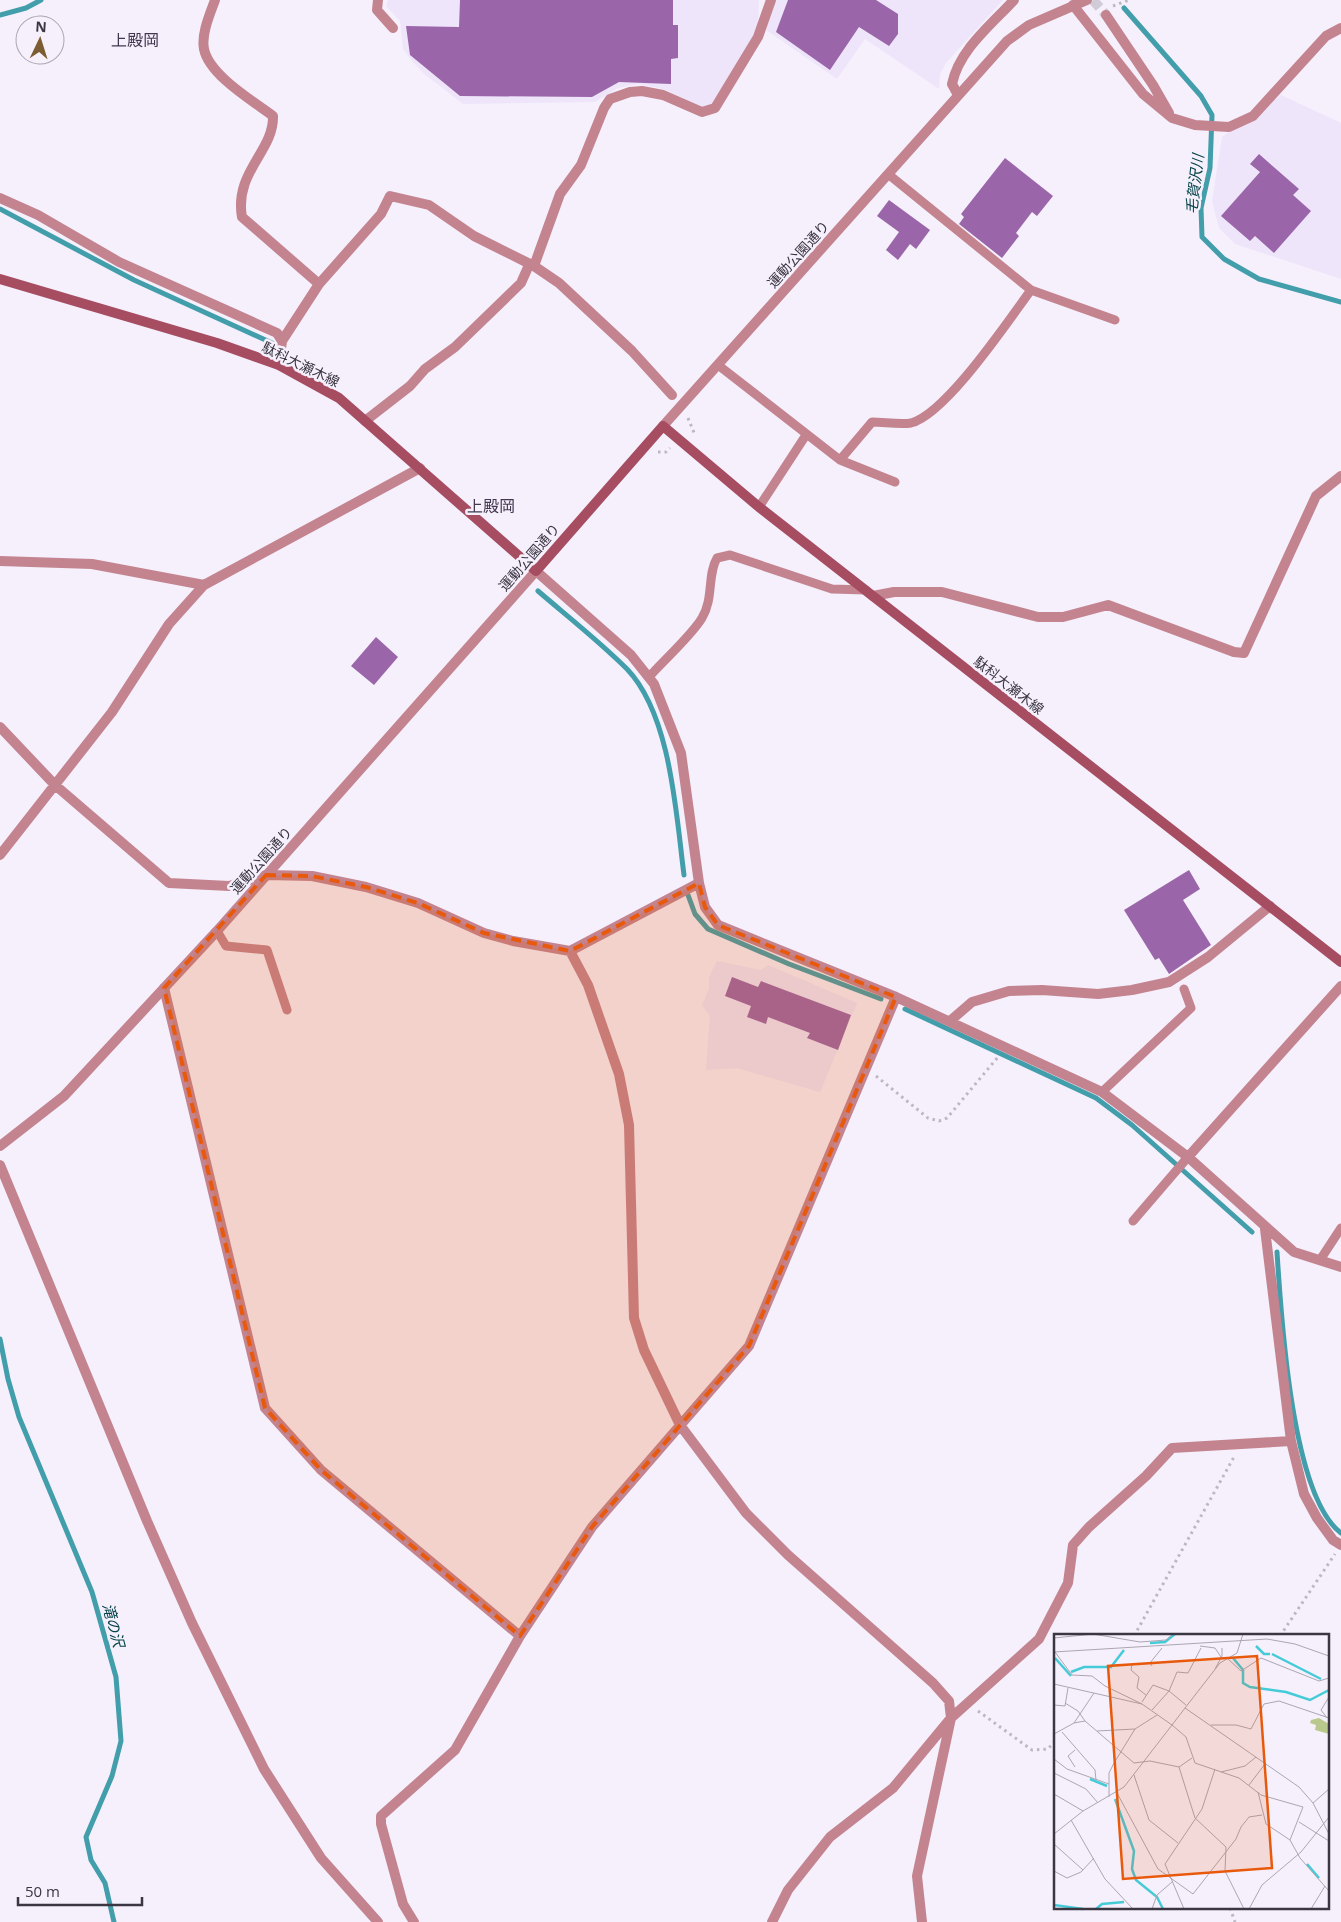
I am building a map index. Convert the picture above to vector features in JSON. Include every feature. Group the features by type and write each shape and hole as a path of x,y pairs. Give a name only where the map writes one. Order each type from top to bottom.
{"main road":[{"name":"駄科大瀬木線","path":"0,279 217,343 279,365 339,398 536,571"},
{"name":"駄科大瀬木線","path":"662,426 869,593 1341,962"},
{"name":"運動公園通り","path":"536,571 662,426"}],"street":[{"path":"215,0 207,23 204,49 217,73 273,116 273,129 249,170 240,203 242,217 319,284"},
{"path":"378,0 378,10 393,28"},
{"path":"365,421 410,386 425,369 455,347 521,283 532,265 560,194 581,165 604,108 610,100 630,92 642,91 663,95 702,112 715,108 758,37 771,0"},
{"path":"958,94 952,84 955,69 965,53 1014,0"},
{"name":"運動公園通り","path":"662,426 1007,41 1029,25 1087,0"},
{"path":"1072,6 1143,94 1172,118 1195,126 1228,127 1253,116 1326,36 1341,28"},
{"path":"1106,12 1153,84 1172,118"},
{"path":"279,365 282,341 319,284 381,214 390,196 428,205 474,236 532,265 559,284 626,345 672,395"},
{"path":"0,198 38,215 119,262 277,333 282,341"},
{"path":"0,855 112,712 169,624 204,585 420,468"},
{"path":"869,593 942,592 1038,617 1063,617 1108,606 1234,652 1244,653 1316,496 1341,476"},
{"path":"0,561 92,564 204,585"},
{"path":"536,571 631,655 654,684 681,753 699,882 705,907 718,925 896,997 1102,1092 1186,1159 1294,1252 1341,1267"},
{"name":"運動公園通り","path":"0,1146 64,1096 217,931 536,571"},
{"path":"0,727 55,784 169,883 229,886 266,875 312,876 366,886 418,903 484,933 513,941 570,951 699,882"},
{"path":"950,1021 972,1002 1010,991 1042,990 1098,994 1132,990 1169,982 1208,957 1270,906"},
{"path":"570,951 588,984 619,1074 629,1125 634,1318 644,1350 680,1425 746,1513 788,1555 933,1683 949,1700 951,1718 917,1876 922,1922"},
{"path":"1186,1159 1341,986"},
{"path":"164,988 265,1408 321,1470 520,1636"},
{"path":"414,1922 403,1904 381,1824 381,1816 455,1750 520,1636 592,1527 749,1346 896,997"},
{"path":"0,1164 192,1623 260,1761 321,1858 378,1922"},
{"path":"1265,1229 1291,1441 1304,1494 1317,1518 1333,1540 1341,1545"},
{"path":"772,1922 788,1890 830,1837 893,1788 951,1718 1039,1639 1068,1583 1073,1545 1089,1527 1146,1476 1172,1448 1291,1441"}],"lane":[{"path":"888,174 1030,290 1115,320"},
{"path":"840,460 872,422 910,423 931,414 977,364 1030,290"},
{"path":"718,365 840,460 895,482"},
{"path":"759,506 806,435"},
{"path":"649,676 702,618 712,591 711,568 717,558 730,555 832,589 869,593"},
{"path":"217,931 226,946 267,950 287,1010"},
{"path":"1102,1092 1191,1008 1184,989"},
{"path":"1133,1221 1186,1159"},
{"path":"1320,1260 1341,1228"}],"path":[{"path":"1106,12 1129,0"},
{"path":"693,412 687,419 698,442"},
{"path":"866,1068 928,1118 939,1121 947,1118 997,1059"},
{"path":"1135,1634 1241,1444"},
{"path":"1281,1634 1341,1545"},
{"path":"968,1703 1032,1750 1048,1749 1054,1742"},
{"path":"1231,1910 1235,1922"}],"highlighted area":[{"path":"266,875 280,875 312,876 366,887 418,903 484,933 570,951 699,883 705,907 718,925 896,997 749,1346 592,1527 520,1636 321,1470 265,1408 164,988"}],"shaded area":[{"path":"388,0 759,0 758,27 747,50 710,108 663,89 638,84 618,88 595,102 463,104 423,73 403,49 400,21 386,6"},
{"path":"775,0 1003,0 946,63 940,74 939,89 865,39 837,79 766,30"},
{"path":"1281,95 1341,123 1341,279 1235,244 1219,228 1212,201 1222,137"},
{"path":"717,961 761,970 768,965 857,1003 820,1092 737,1068 706,1070 710,1016 702,1005 709,989 709,977"}],"building":[{"path":"460,0 673,0 673,25 678,25 678,58 671,59 671,84 619,82 592,97 460,96 410,55 406,26 459,27"},
{"path":"788,0 876,0 898,14 898,34 889,46 859,27 830,70 776,32"},
{"path":"1259,154 1299,189 1293,195 1311,211 1274,253 1255,236 1250,241 1221,216 1260,172 1250,164"},
{"path":"1005,158 1053,196 1037,216 1032,212 1016,233 1019,236 1002,258 959,224 964,217 961,214"},
{"path":"889,200 930,230 916,249 910,244 898,260 886,250 899,232 877,216"},
{"path":"376,637 398,657 374,685 351,666"},
{"path":"1189,870 1200,889 1183,900 1211,945 1169,974 1159,958 1155,960 1124,910"},
{"path":"732,977 758,987 761,981 851,1015 838,1050 807,1038 810,1033 768,1017 766,1024 747,1017 751,1006 725,996"}],"waterway":[{"name":"毛賀沢川","path":"0,15 26,8 41,0"},
{"name":"毛賀沢川","path":"1124,8 1201,96 1212,115 1210,168 1201,208 1202,237 1224,259 1259,279 1341,302"},
{"path":"0,209 134,280 272,343"},
{"path":"538,591 627,669 642,689 653,712 669,766 684,875"},
{"path":"688,895 695,914 708,929 789,964 881,999"},
{"path":"905,1009 1096,1098 1132,1125 1252,1232"},
{"path":"1277,1252 1286,1358 1300,1444 1310,1482 1324,1513 1341,1533"},
{"name":"滝の沢","path":"0,1339 8,1379 19,1417 92,1592 116,1677 121,1741 112,1776 86,1837 91,1860 105,1883 114,1922"}],"tunnel":[{"path":"1093,0 1106,15"}],"district":[{"name":"上殿岡","path":"135,40"},
{"name":"上殿岡","path":"491,506"}]}
